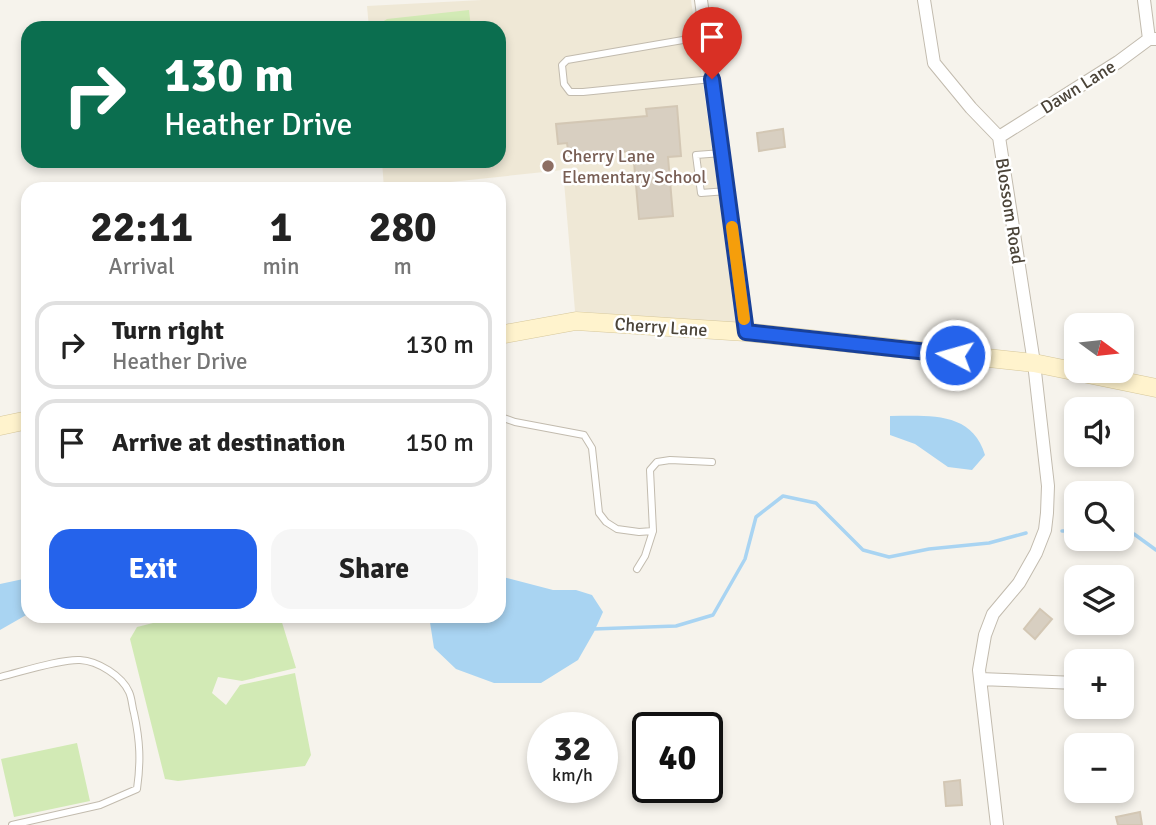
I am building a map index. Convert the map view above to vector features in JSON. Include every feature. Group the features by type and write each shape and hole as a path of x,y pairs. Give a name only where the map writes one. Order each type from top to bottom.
{"street":[{"path":"701,0 746,332"},
{"name":"Blossom Road","path":"924,0 934,63 964,100 999,136 1034,363 1048,486 1045,530 1019,583 993,614 985,635 979,670 997,825"},
{"path":"1144,0 1153,39"},
{"name":"Dawn Lane","path":"999,136 1153,39"},
{"name":"Cherry Lane","path":"506,334 576,321 746,332 1034,363 1156,388"},
{"path":"0,426 21,422"},
{"path":"979,679 1064,683"}],"lane":[{"path":"706,36 567,60 562,65 564,85 570,92 583,92 712,79"},
{"path":"722,153 696,155 701,192 727,191"},
{"path":"506,418 584,435 593,448 599,513 617,529 653,531"},
{"path":"637,569 645,556 653,531 650,470 657,462 670,460 712,462"},
{"path":"0,677 81,660 114,673 130,692 139,744 137,789 100,805 12,825"}],"shaded area":[{"name":"Cherry Lane Elementary School","path":"482,0 691,0 737,324 575,311 563,170 450,182 384,182 382,168 506,168 506,21 368,21 367,6"}],"green space":[{"path":"469,10 470,21 384,21"},
{"path":"153,623 282,623 296,668 242,681 218,677 212,693 226,705 240,685 295,673 311,755 305,766 178,781 165,779 130,639 137,627"},
{"path":"77,743 90,801 14,817 1,759"}],"water":[{"path":"890,416 934,417 960,423 979,441 985,455 972,470 948,467 915,444 890,435"},
{"path":"506,578 553,590 576,590 592,595 603,612 578,660 541,683 494,683 456,669 434,648 430,623 506,623"},
{"path":"21,580 21,618 0,630 0,584"}],"building":[{"path":"677,106 681,156 668,157 673,216 639,219 633,151 569,156 567,143 558,144 556,124 647,116 646,109"},
{"path":"783,129 785,147 759,151 757,133"},
{"path":"1040,609 1052,619 1035,639 1024,629"},
{"path":"960,780 962,805 946,806 944,782"},
{"path":"1140,812 1142,825 1118,825 1116,817"}],"waterway":[{"path":"593,629 676,626 713,615 745,559 756,517 783,496 816,503 863,550 889,557 929,549 989,543 1026,533"},
{"path":"1134,534 1156,550"}],"slow traffic":[{"path":"732,227 744,319"}],"place":[{"name":"Cherry Lane Elementary School","path":"548,166"}],"route":[{"path":"712,79 746,332 955,355"}]}
